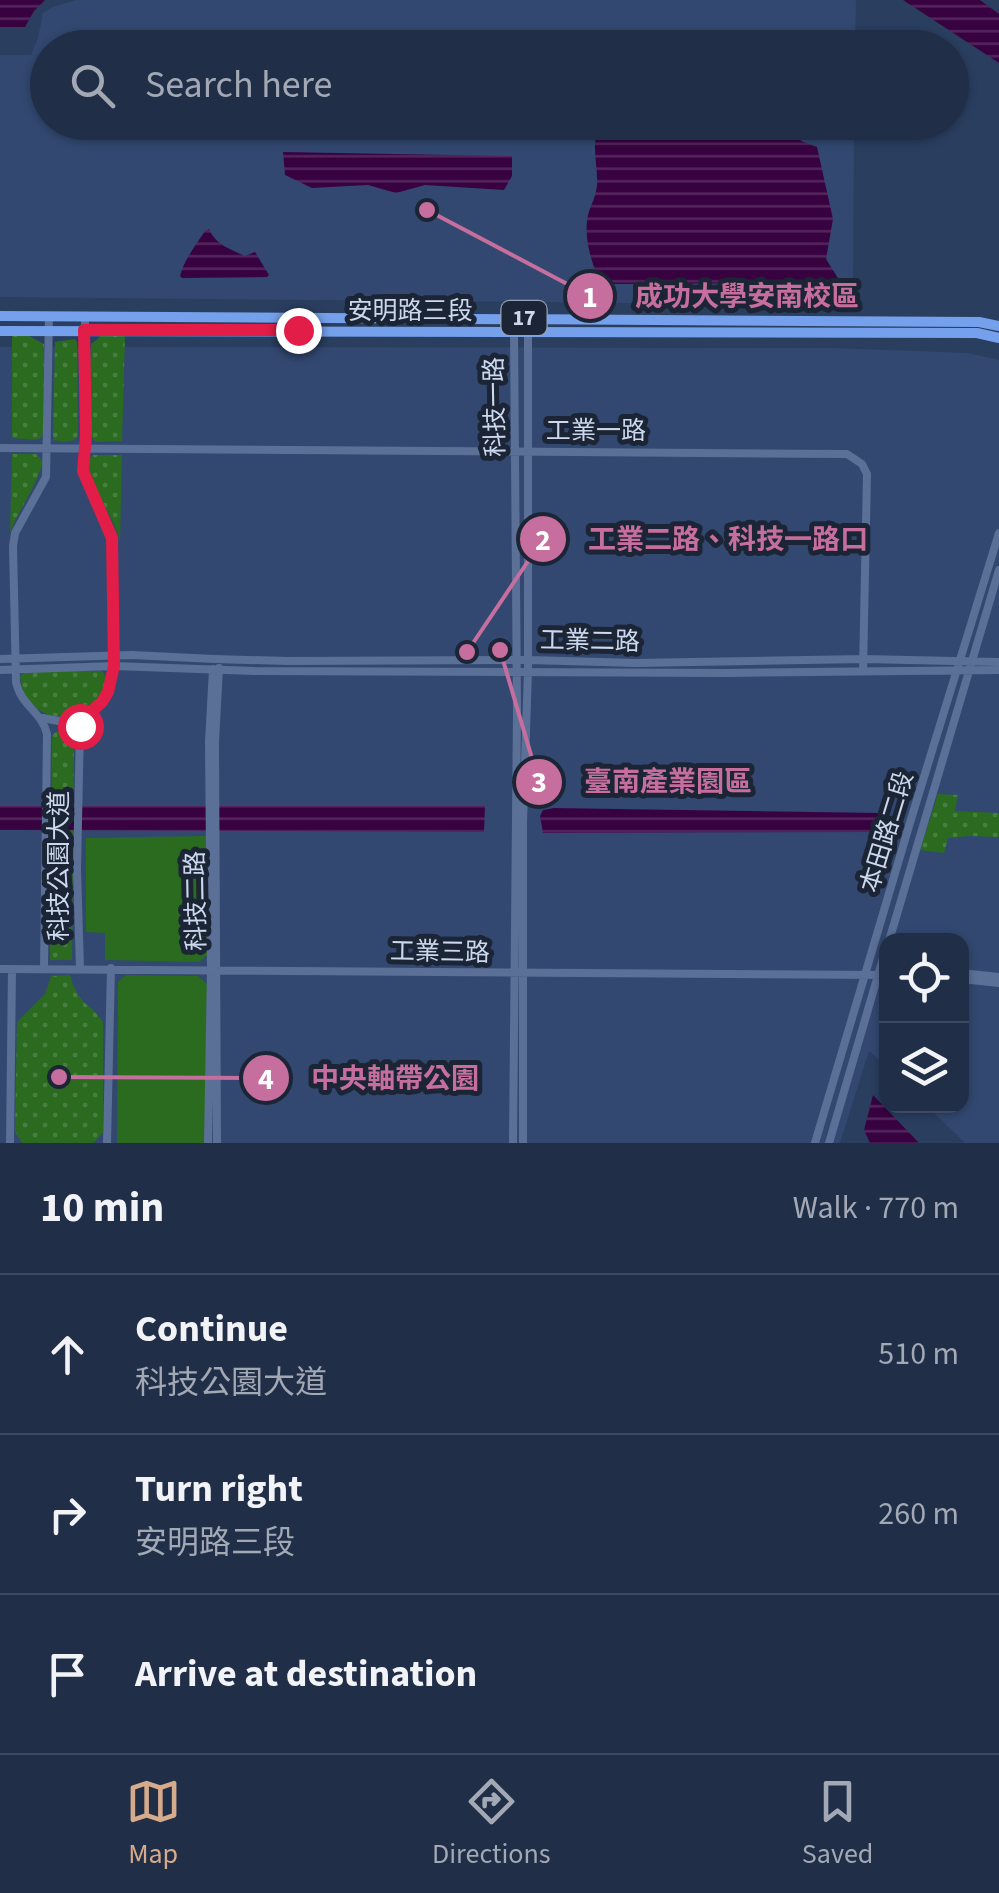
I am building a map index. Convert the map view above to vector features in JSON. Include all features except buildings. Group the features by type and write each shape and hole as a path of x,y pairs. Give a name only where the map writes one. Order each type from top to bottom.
{"main road":[{"name":"安明路三段","path":"0,316 980,322 999,326"},
{"name":"安明路三段","path":"0,331 977,333 999,338"}],"street":[{"name":"科技公園大道","path":"80,968 80,726 108,692 114,666 112,538 85,478 85,315"},
{"name":"科技公園大道","path":"44,968 48,734 45,724 18,692 14,670 13,546 15,533 46,477 49,316"},
{"name":"科技一路","path":"522,318 528,332 523,1143"},
{"name":"科技一路","path":"513,1143 514,332 522,318"},
{"name":"工業一路","path":"0,448 847,454 862,464 866,474 864,671"},
{"name":"本田路二段","path":"815,1143 999,533"},
{"name":"本田路二段","path":"891,933 999,570"},
{"name":"工業二路","path":"0,659 114,655 217,660 999,662"},
{"name":"科技二路","path":"216,1143 209,742 217,660"},
{"name":"工業二路","path":"0,670 114,666 216,671 726,674 999,670"},
{"path":"38,716 69,723 94,710"},
{"name":"工業三路","path":"0,968 879,973"},
{"path":"107,1143 111,968"},
{"name":"科技二路","path":"208,1143 214,968"},
{"path":"10,1143 12,969"},
{"path":"969,977 999,980"},
{"path":"829,1143 879,988"}],"shaded area":[{"path":"0,0 45,0 25,27 0,27"},
{"path":"76,0 856,0 855,30 40,30 43,13"},
{"path":"903,0 980,0 999,14 999,63 969,43 969,30 949,30"},
{"path":"0,55 30,55 30,140 854,140 853,305 0,297"},
{"path":"596,140 801,140 817,147 833,219 826,259 841,283 600,284 587,233 597,185"},
{"path":"283,152 512,156 512,176 504,190 425,185 396,193 368,185 312,188 285,175"},
{"path":"209,229 229,249 245,256 255,252 269,275 182,278 187,258"},
{"path":"0,347 833,348 968,353 999,360 999,1143 965,1143 934,1113 969,1113 969,933 879,933 879,1060 869,1051 840,1143 0,1143"},
{"path":"0,806 485,806 484,832 0,830"},
{"path":"543,810 880,813 885,832 543,833 540,816"},
{"path":"873,1095 879,1101 879,1113 890,1113 919,1143 870,1143 864,1130"}],"green space":[{"path":"12,335 29,336 44,344 43,432 36,440 12,438"},
{"path":"100,335 125,335 122,441 96,442 88,434 91,344"},
{"path":"75,339 78,435 75,440 64,442 54,440 53,435 55,342"},
{"path":"12,454 36,454 43,462 10,532"},
{"path":"93,455 122,455 120,541 90,473 87,463"},
{"path":"28,671 102,671 107,679 102,692 84,710 73,715 49,715 37,709 23,691 20,676"},
{"path":"66,729 74,742 72,960 50,960 52,737"},
{"path":"938,794 958,795 955,811 999,813 999,837 948,838 944,853 920,850"},
{"path":"206,836 207,955 199,962 105,960 105,933 86,932 86,838"},
{"path":"70,975 80,998 103,1022 103,1132 94,1143 22,1143 15,1131 17,1022 45,994 51,976"},
{"path":"126,975 198,976 207,984 205,1143 117,1143 118,982"}],"place":[{"name":"成功大學安南校區","path":"427,210"},
{"name":"臺南產業園區","path":"500,650"},
{"name":"工業二路、科技一路口","path":"467,652"},
{"name":"中央軸帶公園","path":"59,1077"}],"route":[{"path":"80,726 108,692 114,666 112,538 83,471 84,330 298,330"}]}
